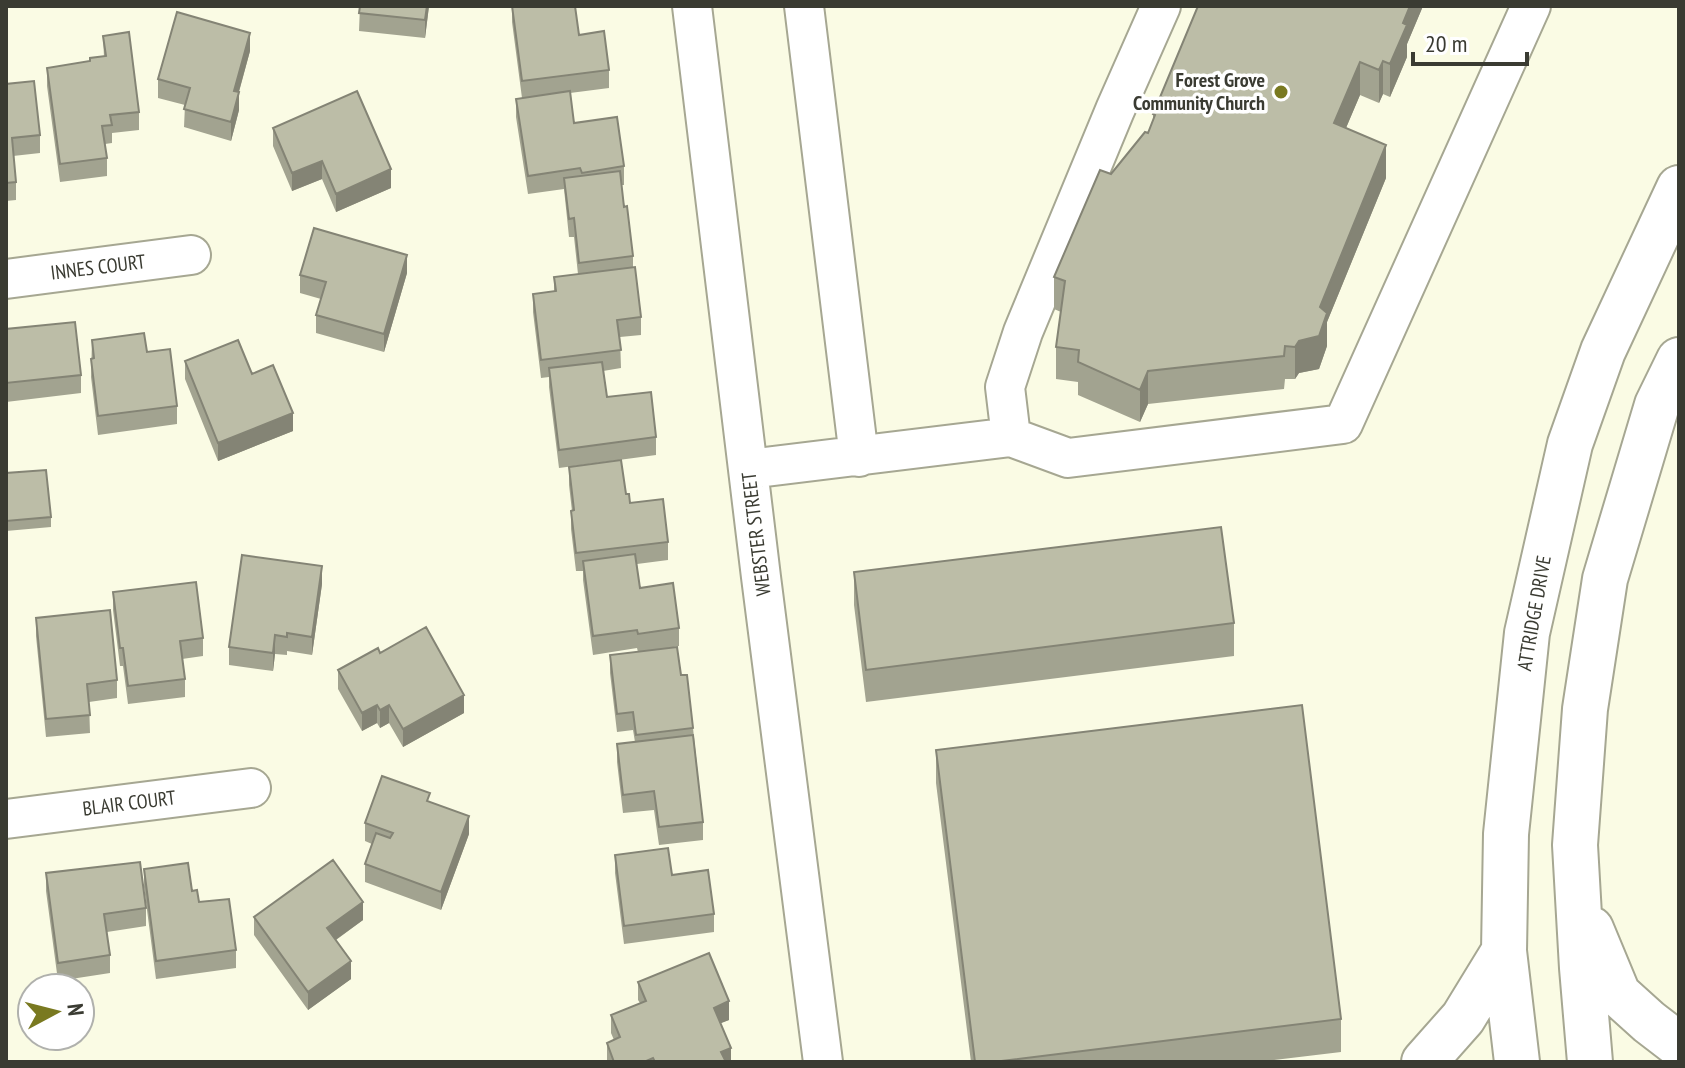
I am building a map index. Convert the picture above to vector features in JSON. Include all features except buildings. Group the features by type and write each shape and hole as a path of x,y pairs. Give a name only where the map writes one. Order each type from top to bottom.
{"main road":[{"name":"ATTRIDGE DRIVE","path":"1517,1062 1504,951 1506,834 1527,633 1570,444 1603,351 1679,188"},
{"path":"1590,1062 1575,845 1585,709 1605,579 1657,405 1679,360"},
{"path":"1578,893 1618,994 1679,1045"},
{"path":"1424,1062 1463,1018 1504,951"}],"street":[{"name":"WEBSTER STREET","path":"692,6 823,1062"},
{"path":"804,6 859,457"},
{"path":"1011,437 1005,387 1023,332 1161,6"},
{"path":"749,469 1011,437 1068,458 1343,424 1531,6"},
{"name":"INNES COURT","path":"6,279 191,255"},
{"name":"BLAIR COURT","path":"6,819 251,788"}],"place":[{"name":"Forest Grove Community Church","path":"1281,92"}]}
